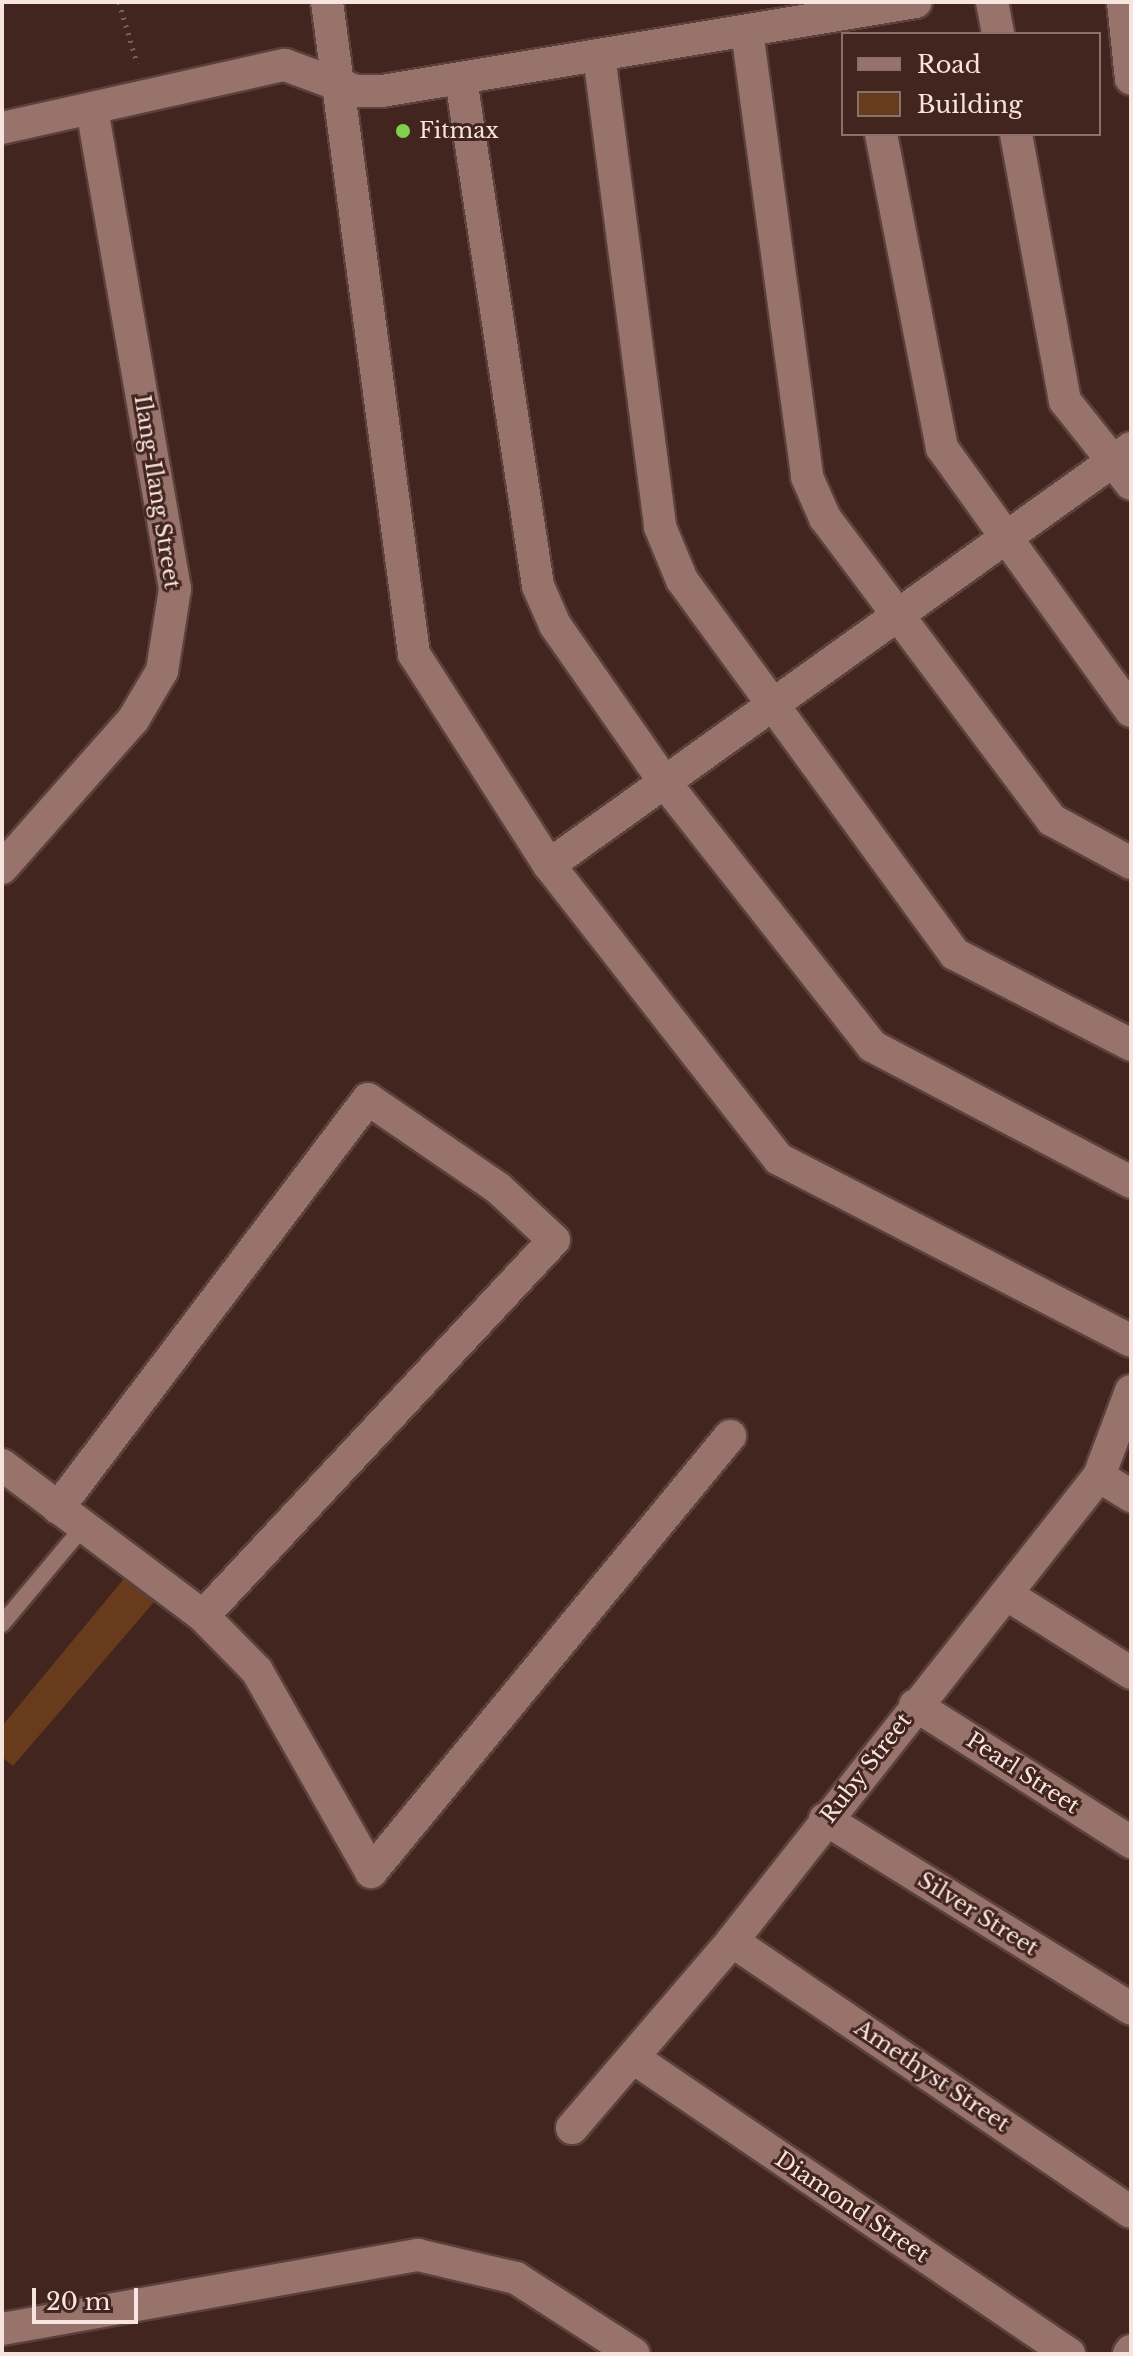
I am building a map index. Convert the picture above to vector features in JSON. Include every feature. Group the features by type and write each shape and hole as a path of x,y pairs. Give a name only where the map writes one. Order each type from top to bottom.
{"street":[{"path":"327,2 334,77 414,654 549,865 779,1159 1131,1341"},
{"path":"2,128 285,65 334,77 356,91 382,91 747,31 860,23 916,2"},
{"path":"992,2 998,32"},
{"path":"1123,2 1131,79"},
{"path":"747,31 807,477 825,518 903,615 1052,820 1131,863"},
{"path":"599,55 660,527 682,580 955,954 1131,1045"},
{"path":"461,79 538,586 555,625 666,784 872,1046 1131,1182"},
{"name":"Ilang-Ilang Street","path":"2,868 133,720 162,671 175,589 92,109"},
{"path":"881,136 942,448 1131,711"},
{"path":"549,865 1007,541 1125,465 1065,401 1016,136"},
{"path":"70,1517 368,1099 498,1188 554,1240 203,1616"},
{"name":"Ruby Street","path":"572,2128 635,2059 732,1941 825,1819 1099,1476 1131,1391"},
{"path":"2,1465 203,1616 257,1671 371,1872 730,1436"},
{"path":"1099,1476 1131,1496"},
{"path":"1006,1594 1131,1673"},
{"name":"Pearl Street","path":"915,1705 1131,1842"},
{"name":"Silver Street","path":"825,1819 1131,2009"},
{"name":"Amethyst Street","path":"732,1941 1131,2212"},
{"name":"Diamond Street","path":"635,2059 1069,2354"},
{"path":"2,2329 418,2255 516,2278 634,2354"}],"lane":[{"path":"2,1624 70,1517"}],"path":[{"path":"119,2 142,96"}],"building":[{"path":"132,1569 161,1594 13,1766 2,1757 2,1726"}],"place":[{"name":"Fitmax","path":"403,131"}]}
